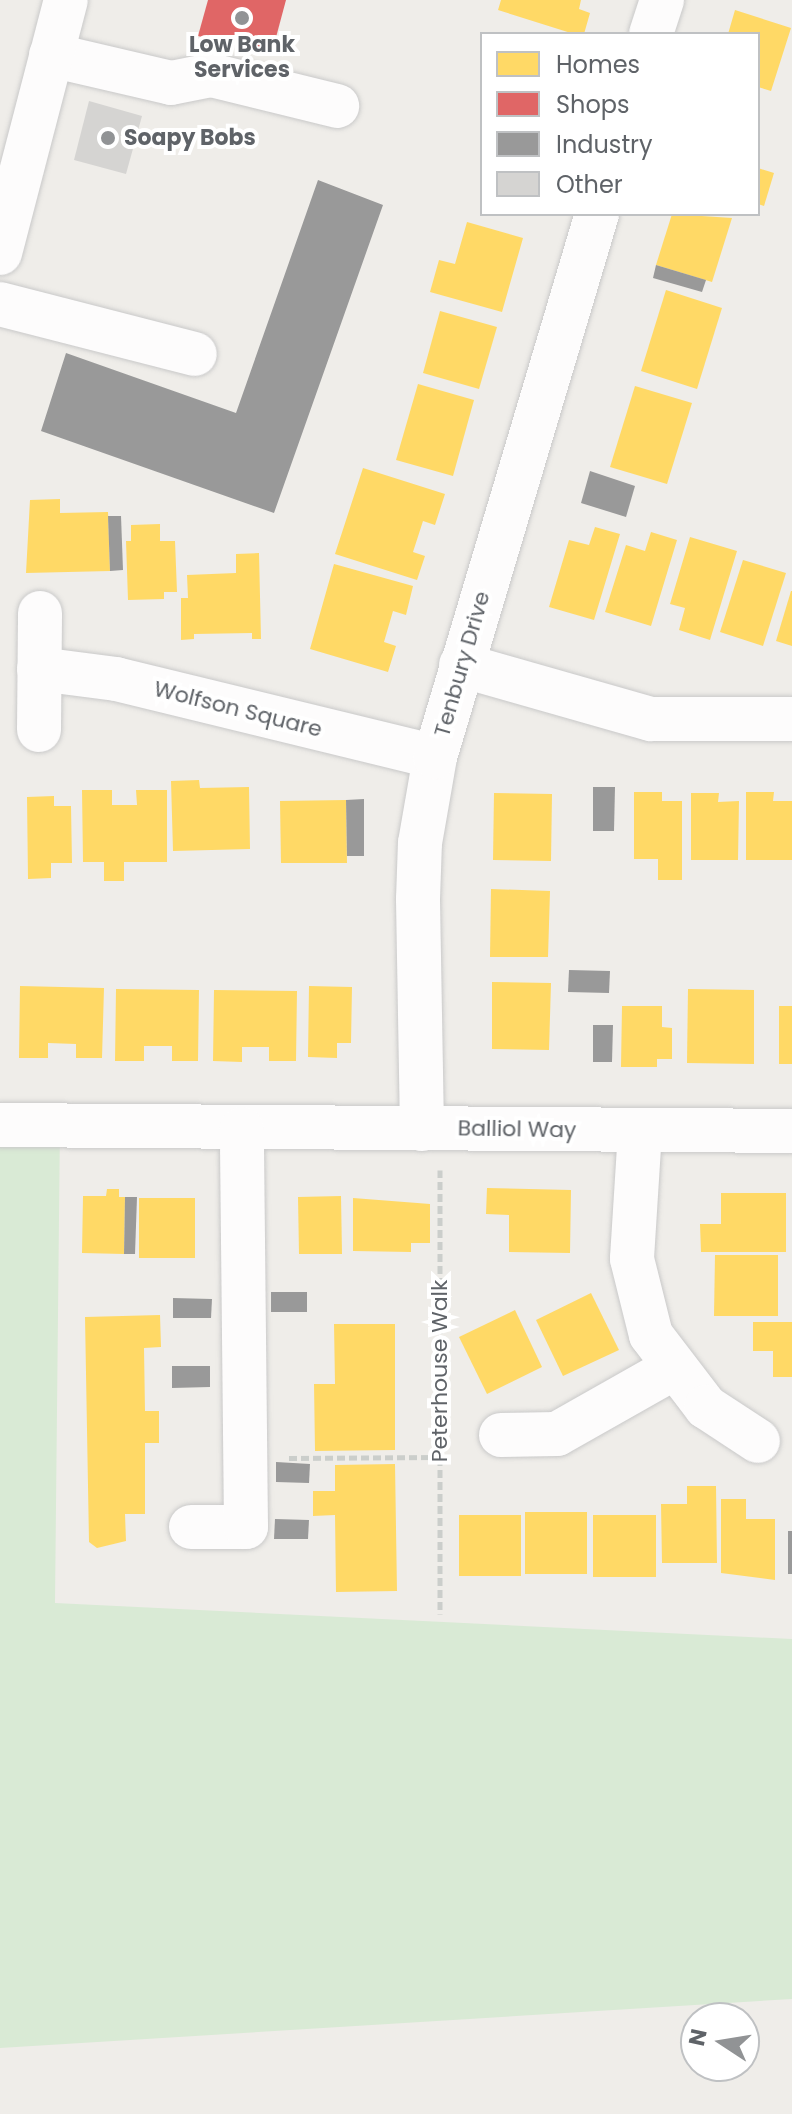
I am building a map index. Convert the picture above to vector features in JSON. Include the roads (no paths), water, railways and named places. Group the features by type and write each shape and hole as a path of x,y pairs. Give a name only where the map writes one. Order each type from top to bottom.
{"street":[{"path":"0,253 66,0"},
{"path":"652,32 662,0"},
{"path":"51,55 171,83 211,75 337,106"},
{"name":"Tenbury Drive","path":"431,1129 418,899 420,843 435,757 596,216"},
{"path":"0,304 195,354"},
{"path":"39,730 40,613"},
{"path":"461,665 651,719 792,719"},
{"name":"Wolfson Square","path":"39,669 116,679 435,757"},
{"name":"Balliol Way","path":"0,1125 792,1131"},
{"path":"191,1527 246,1527 242,1129"},
{"path":"640,1131 632,1259 651,1335 672,1369 706,1407 758,1441"},
{"path":"501,1435 557,1434 672,1369"}],"place":[{"name":"Low Bank Services","path":"242,18"},
{"name":"Soapy Bobs","path":"108,138"}]}
